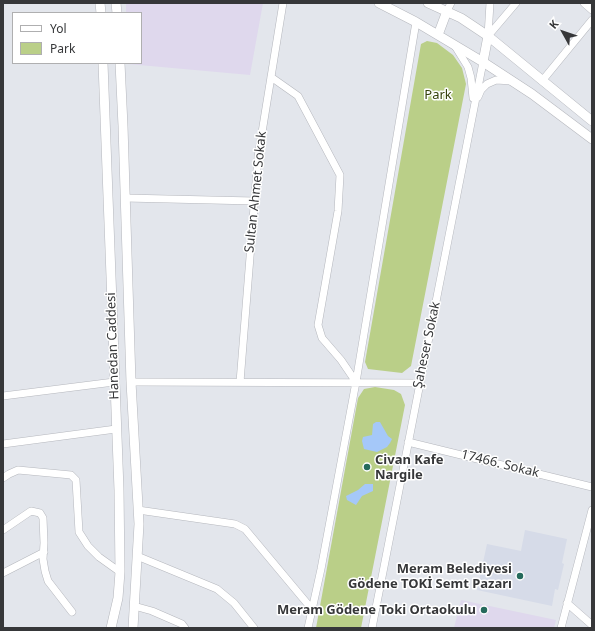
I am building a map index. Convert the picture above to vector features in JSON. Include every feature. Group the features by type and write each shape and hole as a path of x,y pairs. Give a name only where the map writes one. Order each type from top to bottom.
{"street":[{"name":"Sultan Ahmet Sokak","path":"240,382 258,157 283,3"},
{"path":"379,3 416,22 483,62 512,81 592,139"},
{"path":"428,3 449,7 488,36 592,121"},
{"path":"483,62 488,36 490,3"},
{"path":"488,36 516,3"},
{"path":"584,3 592,10"},
{"path":"438,35 449,7"},
{"path":"542,81 592,20"},
{"path":"308,628 311,608 321,569 356,382 416,22"},
{"path":"454,44 468,67 471,78 474,104"},
{"name":"Şaheser Sokak","path":"372,628 483,62"},
{"name":"Hanedan Caddesi","path":"103,64 119,490 120,572 118,598 111,628"},
{"name":"Hanedan Caddesi","path":"120,64 131,382 139,524 133,628"},
{"path":"271,77 298,96 340,175 338,212 318,325 322,338 341,360 356,382"},
{"path":"474,104 481,90 487,84 496,80 512,81"},
{"path":"125,198 254,201"},
{"path":"3,396 114,382 420,382"},
{"path":"3,444 116,429"},
{"name":"17466. Sokak","path":"408,442 592,487"},
{"path":"3,478 18,470 71,475 76,480 79,532 88,546 99,557 120,572"},
{"path":"138,510 235,524 245,529 311,608"},
{"path":"561,628 592,510"},
{"path":"3,530 31,511 40,513 43,518 45,571 48,581 72,612"},
{"path":"3,572 44,552"},
{"path":"137,556 217,589 234,603 254,628"},
{"path":"567,603 592,625"},
{"path":"134,606 152,611 182,624 185,628"}],"shaded area":[{"path":"126,3 263,3 250,75 128,64 142,64 142,12 126,12"},
{"name":"Meram Belediyesi Gödene TOKİ Semt Pazarı","path":"525,530 567,539 562,563 564,564 558,590 555,589 552,606 477,590 487,544 521,551"},
{"name":"Meram Gödene Toki Ortaokulu","path":"461,600 556,620 554,628 454,628"}],"green space":[{"name":"Park","path":"427,41 437,43 453,55 462,68 466,84 411,366 402,373 368,369 365,362 421,44"},
{"path":"375,387 394,390 401,394 405,405 361,628 316,628 358,398 364,389"}],"water":[{"path":"380,422 388,436 392,439 387,447 377,452 364,449 362,441 363,437 372,435 373,424"},
{"path":"365,484 373,484 373,491 362,496 356,505 347,500 346,496 358,490"}],"place":[{"name":"Civan Kafe Nargile","path":"367,467"},
{"name":"Meram Belediyesi Gödene TOKİ Semt Pazarı","path":"520,576"},
{"name":"Meram Gödene Toki Ortaokulu","path":"484,610"}]}
